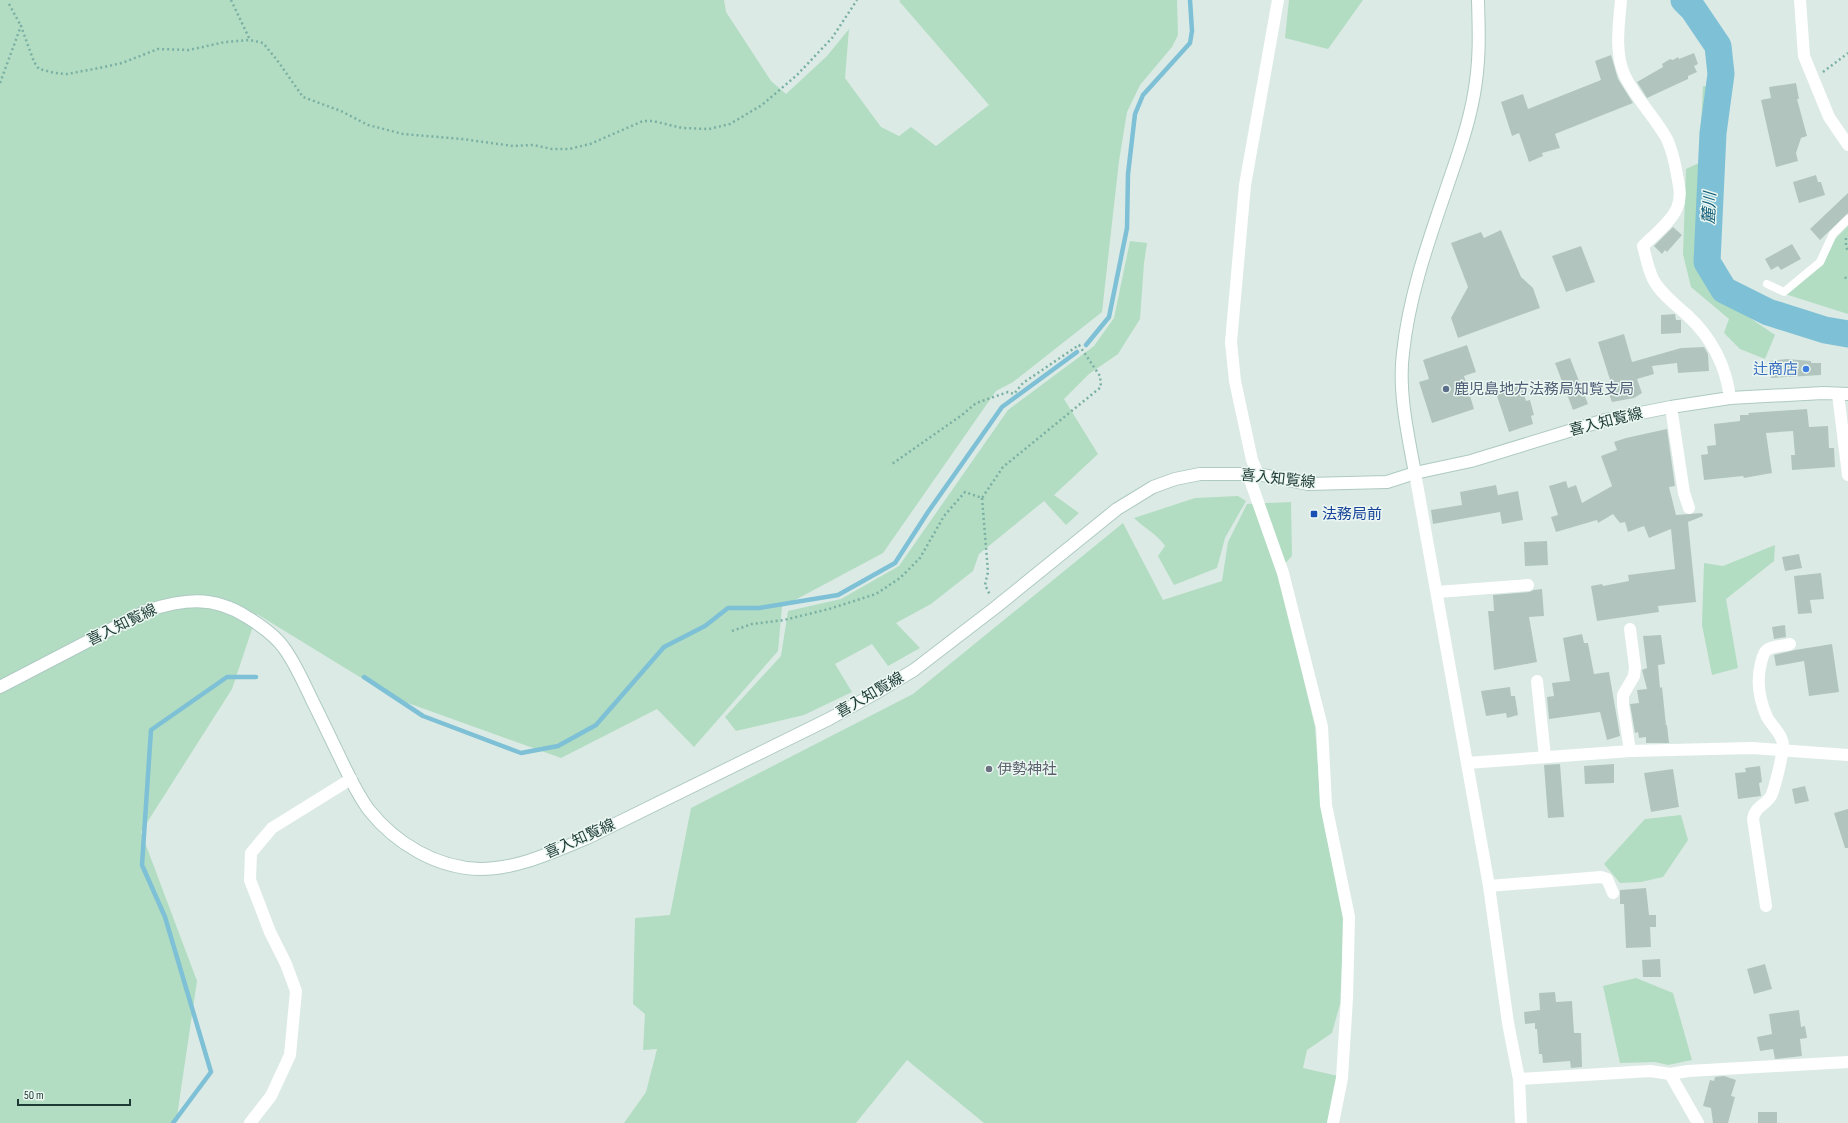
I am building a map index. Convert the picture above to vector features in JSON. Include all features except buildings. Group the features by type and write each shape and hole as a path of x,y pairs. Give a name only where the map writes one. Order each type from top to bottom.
{"street":[{"path":"1278,0 1245,185 1231,342 1235,381 1252,460 1253,474 1283,573 1322,727 1326,805 1349,917 1347,998 1342,1078 1333,1123"},
{"path":"1478,0 1480,45 1474,94 1461,146 1426,250 1411,302 1402,354 1403,393 1406,430 1416,473 1489,886 1508,1023 1519,1079 1521,1123"},
{"path":"1621,0 1618,49 1624,74 1642,105 1659,126 1667,141 1674,163 1680,191 1677,209 1669,220 1643,246 1653,280 1667,297 1704,332 1718,356 1725,372 1730,398"},
{"path":"1800,0 1804,56 1829,116 1848,145"},
{"name":"喜入知覧線","path":"0,687 146,611 171,602 193,600 215,603 237,610 253,620 283,646 297,669 351,779 369,810 389,830 415,851 456,867 481,869 523,862 587,838 829,719 874,694 914,670 996,607 1117,509 1153,487 1175,478 1200,474 1253,474 1308,484 1387,482 1416,473 1472,461 1606,420 1671,407 1730,398 1823,393 1843,394"},
{"path":"1843,394 1848,475"},
{"path":"1671,407 1684,493 1689,508"},
{"path":"1437,592 1528,585"},
{"path":"1630,629 1635,667 1634,676 1623,695 1622,705 1630,751"},
{"path":"1766,906 1753,819 1756,808 1764,803 1771,795 1783,750 1783,740 1768,718 1762,703 1758,679 1764,653 1768,649 1790,644"},
{"path":"1537,681 1545,757"},
{"path":"1468,764 1630,751 1752,748 1848,755"},
{"path":"250,1123 271,1096 290,1055 296,991 286,964 270,932 250,880 250,853 272,828 351,779"},
{"path":"1489,886 1601,877 1607,879 1613,893"},
{"path":"1519,1079 1650,1070 1670,1074 1688,1071 1848,1062"},
{"path":"1670,1074 1698,1123"}],"lane":[{"path":"1767,284 1784,292 1820,262 1833,234 1848,219"}],"path":[{"path":"231,0 250,40"},
{"path":"9,4 21,26 34,62 39,69 61,74 122,63 158,49 189,50 225,42 250,40 263,43 303,97 342,111 368,125 403,134 462,139 514,146 533,145 569,149 590,144 643,121 653,121 682,128 709,129 730,124 762,105 797,75 832,38 857,0"},
{"path":"0,82 21,26"},
{"path":"1813,80 1848,52"},
{"path":"1848,234 1846,240 1848,252"},
{"path":"1845,277 1848,281"},
{"path":"892,464 962,415 976,403 1008,392 1014,394 1023,383 1079,345 1100,376 1101,387 1003,467 982,498 988,572 984,584 996,607"},
{"path":"732,632 752,624 784,620 829,610 876,594 900,578 920,558 944,516 965,492 982,498"}],"green space":[{"path":"0,0 724,0 726,12 771,81 786,94 827,56 849,29 845,78 881,127 899,136 911,127 936,146 989,105 899,1 901,0 1177,0 1178,35 1172,47 1140,85 1127,112 1119,161 1102,312 1013,382 996,391 883,553 782,607 778,651 694,747 657,709 561,758 394,698 257,614 232,689 141,832 197,981 176,1123 0,1123"},
{"path":"1289,0 1363,0 1328,49 1285,38"},
{"path":"1703,86 1709,87 1701,205 1700,264 1715,294 1775,335 1765,359 1740,349 1724,333 1729,319 1691,287 1683,254 1686,169 1699,163"},
{"path":"1848,226 1848,314 1785,294 1823,265 1835,239"},
{"path":"1130,241 1147,243 1140,319 1118,354 1089,374 1064,399 1098,454 1054,495 1079,513 1066,525 1044,501 979,554 973,571 931,604 896,623 920,648 888,666 872,644 835,664 852,692 804,715 736,731 725,717 781,656 788,611 841,599 899,566 1008,410 1094,346 1114,318"},
{"path":"1238,496 1246,501 1225,538 1217,568 1174,585 1158,556 1165,546 1158,538 1134,518 1195,498"},
{"path":"1291,502 1292,556 1278,571 1315,727 1321,808 1344,924 1340,1004 1332,1033 1307,1050 1303,1068 1338,1076 1329,1123 984,1123 907,1060 856,1123 624,1123 646,1092 657,1049 643,1050 645,1014 633,1004 635,918 670,915 691,808 913,694 1123,523 1163,600 1222,581 1228,542 1247,504"},
{"path":"1775,545 1774,561 1726,599 1738,668 1712,675 1702,625 1704,563 1723,566"},
{"path":"1681,815 1688,840 1663,877 1641,882 1620,883 1604,864 1645,819"},
{"path":"1636,978 1673,993 1692,1060 1668,1065 1655,1062 1620,1063 1603,986"}],"waterway":[{"path":"1086,345 1109,317 1127,228 1128,174 1135,114 1143,95 1190,43 1192,31 1190,0"},
{"name":"麓川","path":"1684,0 1693,9 1718,46 1721,74 1713,133 1707,262 1724,290 1768,312 1825,330 1848,334"},
{"path":"364,677 423,716 521,753 558,746 596,725 664,647 705,626 728,608 759,608 838,595 895,563 928,512 1002,407 1077,352"},
{"path":"173,1123 211,1072 165,917 142,865 151,730 227,677 256,677"}],"place":[{"name":"辻商店","path":"1806,369"},
{"name":"鹿児島地方法務局知覧支局","path":"1446,389"},
{"name":"法務局前","path":"1314,514"},
{"name":"伊勢神社","path":"989,769"}]}
